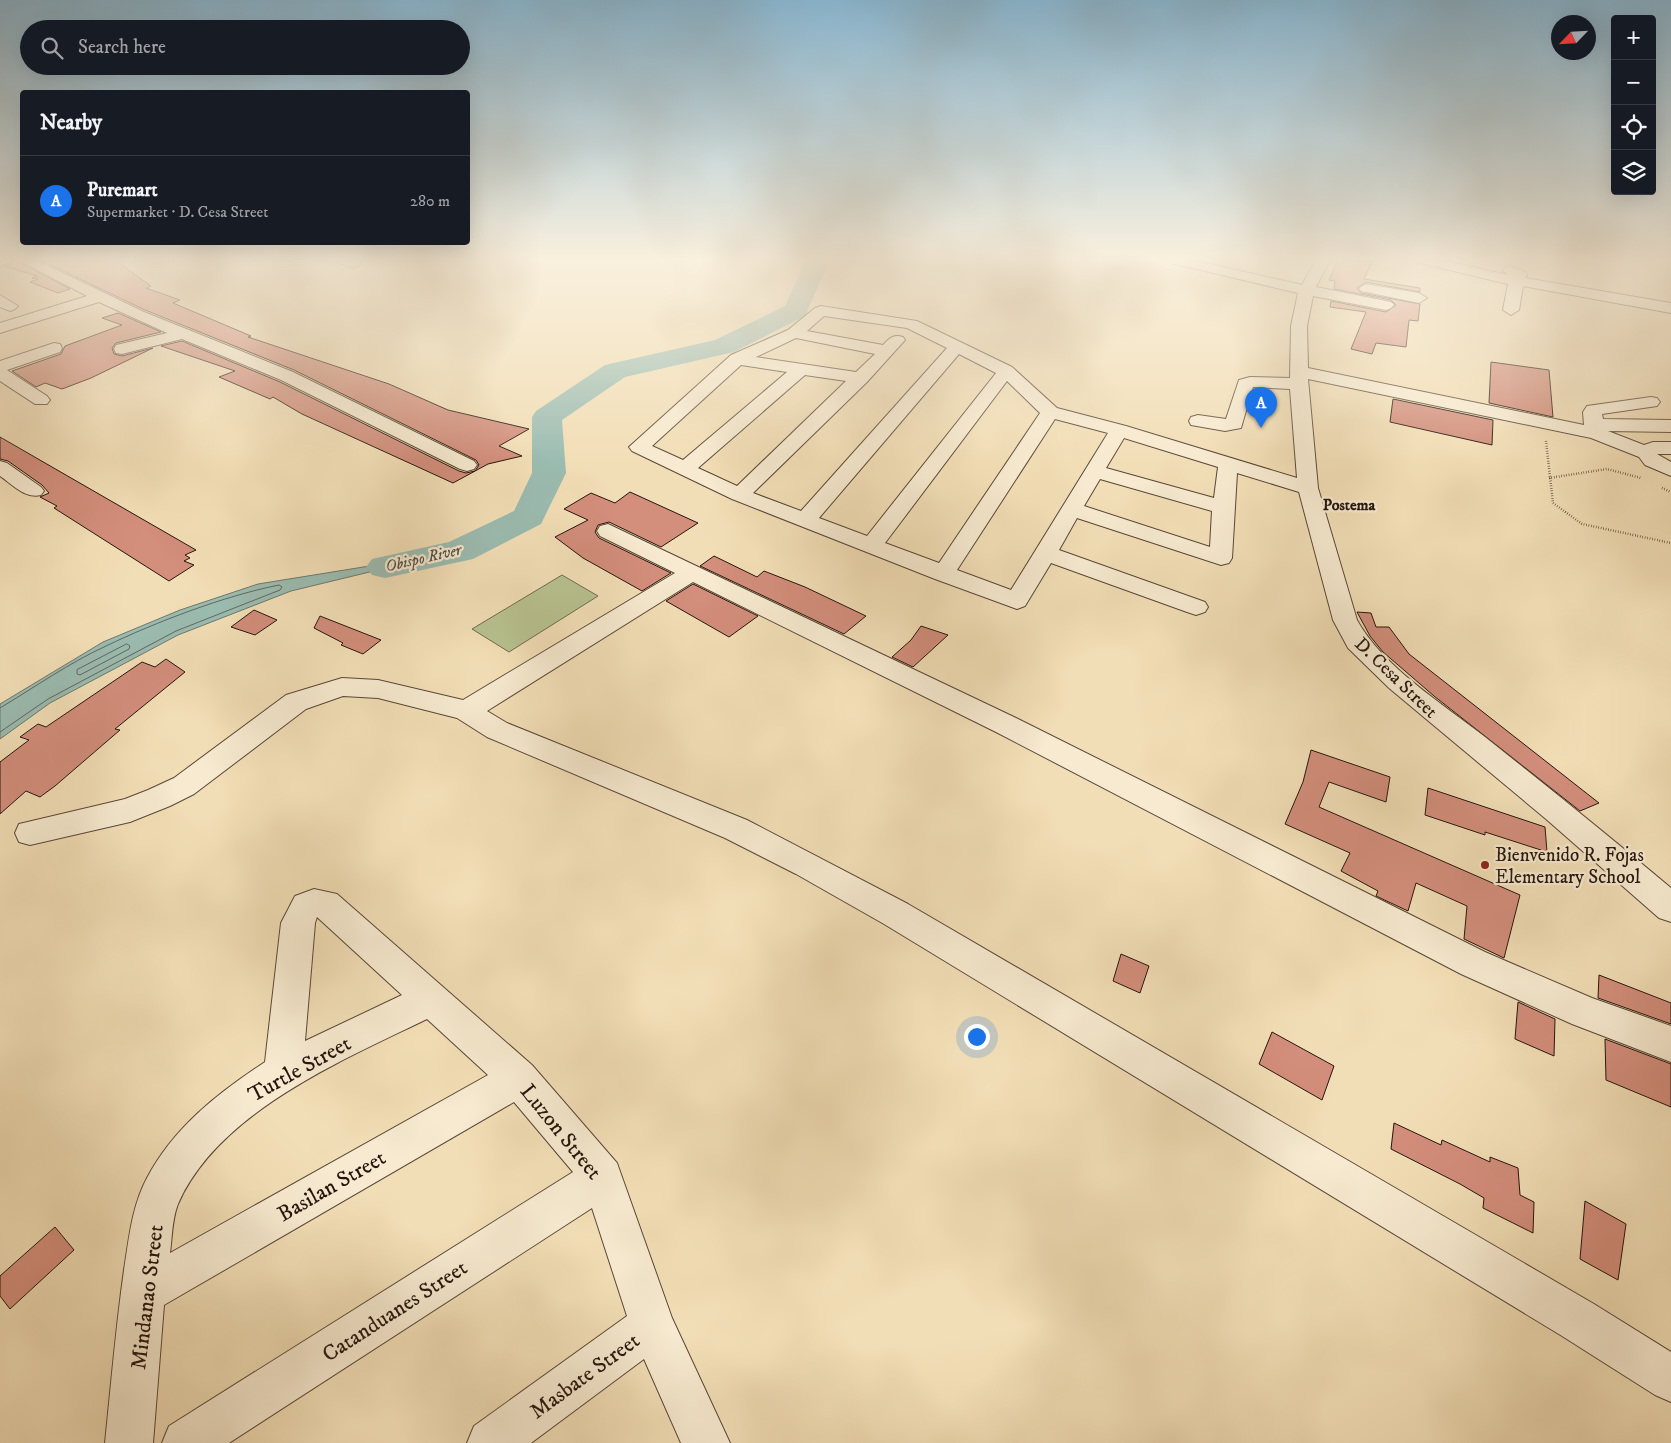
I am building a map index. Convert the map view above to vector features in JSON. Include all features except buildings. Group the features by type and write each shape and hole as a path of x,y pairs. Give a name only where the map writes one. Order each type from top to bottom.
{"street":[{"path":"168,327 287,376 467,465"},
{"path":"802,327 794,333 737,359 639,447 739,495 1017,601 1120,430"},
{"path":"739,495 861,378 908,327"},
{"path":"918,327 1006,372 1050,412 1120,430 1308,488"},
{"name":"D. Cesa Street","path":"1299,327 1300,378 1308,488 1345,620 1357,642 1398,682 1444,722 1556,810 1671,908"},
{"path":"794,333 887,351"},
{"path":"122,349 182,334"},
{"path":"805,520 957,347"},
{"path":"0,367 54,348"},
{"path":"737,359 861,378"},
{"path":"685,469 801,368"},
{"path":"872,546 1006,372"},
{"path":"0,373 41,400"},
{"path":"1198,421 1225,425 1234,424 1245,384 1300,378 1546,424 1595,429 1671,426"},
{"path":"1595,429 1592,412 1594,410 1651,402"},
{"path":"943,574 1050,412"},
{"path":"1595,429 1646,453 1652,461 1671,470"},
{"path":"1646,453 1653,448 1671,448"},
{"path":"1072,509 1221,558 1223,507 1228,464"},
{"path":"0,467 34,490"},
{"path":"1095,471 1223,507"},
{"path":"608,530 1006,725 1473,963 1585,1012 1671,1044"},
{"path":"1046,553 1196,607"},
{"path":"466,711 692,572"},
{"path":"30,833 130,810 184,786 296,702 319,693 342,687 378,689 466,711 497,730 736,829 808,865 880,905 1570,1315 1671,1379"},
{"name":"Luzon Street","path":"283,1072 300,911 307,904 316,902 325,904 519,1078 603,1177 652,1325 706,1443"},
{"name":"Turtle Street","path":"184,1158 208,1128 238,1101 283,1072 430,999"},
{"name":"Basilan Street","path":"142,1293 519,1078"},
{"name":"Mindanao Street","path":"130,1443 142,1293 153,1228 162,1193 184,1158"},
{"name":"Catanduanes Street","path":"186,1443 603,1177"},
{"name":"Masbate Street","path":"491,1443 652,1325"}],"path":[{"path":"1546,424 1545,447 1553,503 1582,524 1671,543"},
{"path":"1549,478 1573,472 1606,469 1647,481"},
{"path":"1655,485 1671,492"}],"green space":[{"path":"562,575 598,596 509,652 472,629"}],"water":[{"path":"444,554 291,591 178,635 50,703 0,739 0,704 103,642 180,610 258,584"}],"waterway":[{"name":"Obispo River","path":"385,567 460,551 529,517 549,473 547,417 615,371 724,346 762,327"}],"place":[{"name":"Puremart","path":"1261,428"},
{"name":"Bienvenido R. Fojas Elementary School","path":"1485,865"}],"district":[{"name":"Postema","path":"1349,504"}]}
